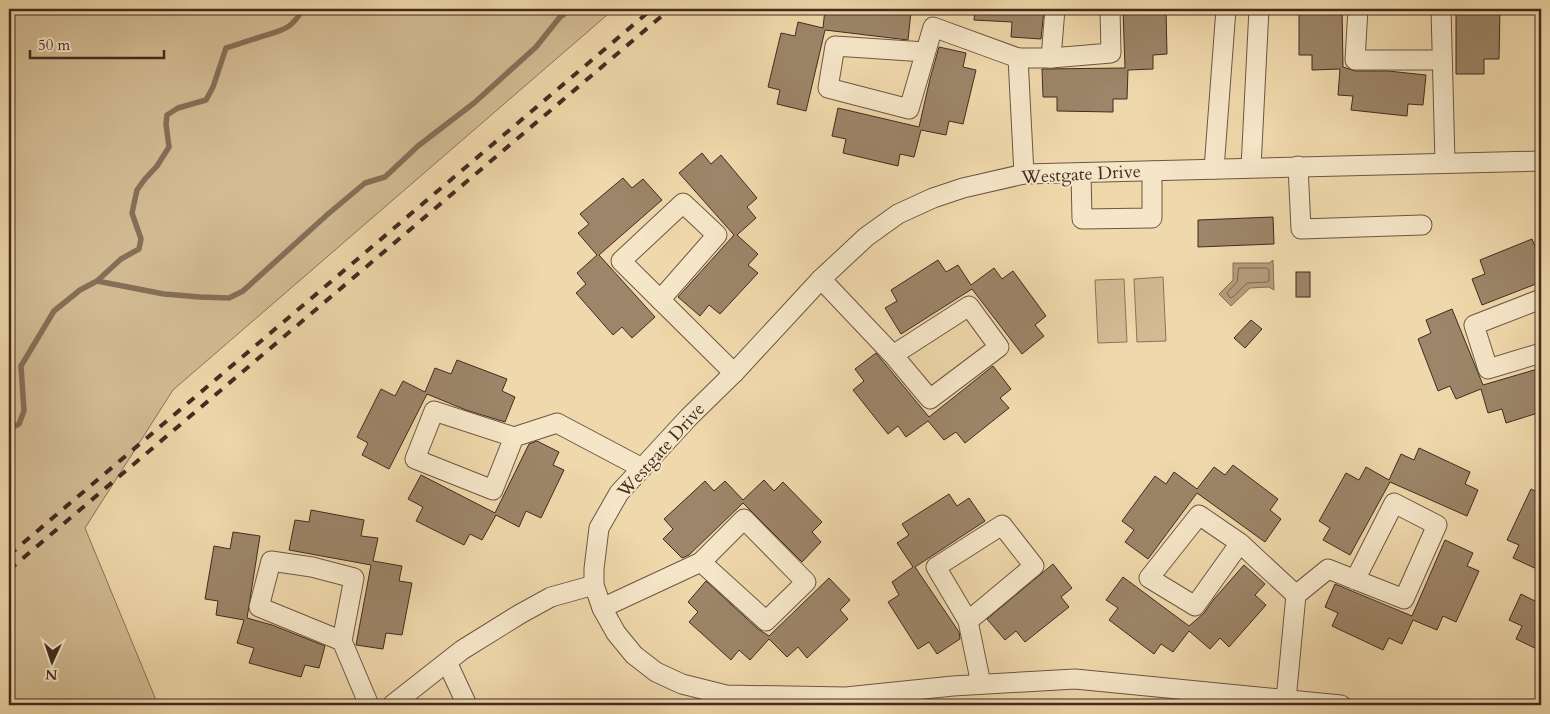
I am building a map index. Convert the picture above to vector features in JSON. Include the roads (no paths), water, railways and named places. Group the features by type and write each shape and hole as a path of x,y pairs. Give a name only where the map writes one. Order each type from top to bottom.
{"street":[{"path":"1051,58 1056,9"},
{"path":"925,52 835,46 828,88 909,109 933,27 1018,58 1051,58 1111,53 1110,9"},
{"path":"1214,169 1226,9"},
{"path":"1251,167 1259,9"},
{"path":"1358,9 1355,60 1442,60"},
{"path":"1441,9 1445,162"},
{"path":"1018,58 1024,174"},
{"name":"Westgate Drive","path":"1341,705 1075,679 981,684 846,701 726,695 682,684 656,672 634,655 616,633 602,608 594,585 596,542 599,528 619,493 689,417 734,374 821,279 866,237 898,214 933,198 963,188 1024,174 1541,161"},
{"path":"1298,166 1300,229 1422,225"},
{"path":"1081,173 1082,219 1152,218 1152,171"},
{"path":"660,300 717,235 683,203 621,261 660,300 734,374"},
{"path":"821,279 893,355 930,400 999,347 968,306 893,355"},
{"path":"1541,299 1474,325 1488,369 1541,353"},
{"path":"514,438 492,490 415,459 434,411 514,438 558,423 642,468"},
{"path":"1286,700 1296,595 1328,569 1355,580 1404,599 1437,525 1394,503 1355,580"},
{"path":"1240,543 1195,606 1149,578 1199,515 1240,543 1296,595"},
{"path":"602,608 701,562 744,519 806,582 766,621 701,562"},
{"path":"968,621 1034,566 1002,525 936,566 968,621 981,684"},
{"path":"342,641 259,607 271,561 312,567 354,578 342,641 368,705"},
{"path":"392,705 462,650 520,614 551,597 594,585"},
{"path":"447,662 468,705"}],"water":[{"path":"1273,260 1274,290 1269,287 1250,288 1231,306 1219,294 1233,280 1233,263 1269,263"}],"waterway":[{"path":"9,429 19,424 24,411 21,366 54,311 80,290 97,281 121,259 139,249 141,239 132,213 137,190 157,166 169,147 166,124 167,115 178,108 206,100 213,87 226,48 284,29 294,22 303,9"},
{"path":"97,281 164,294 200,297 229,298 243,291 365,183 385,177 418,146 474,103 536,47 560,17 571,9"}],"railway":[{"path":"9,555 652,9"},
{"path":"9,570 670,9"}]}
